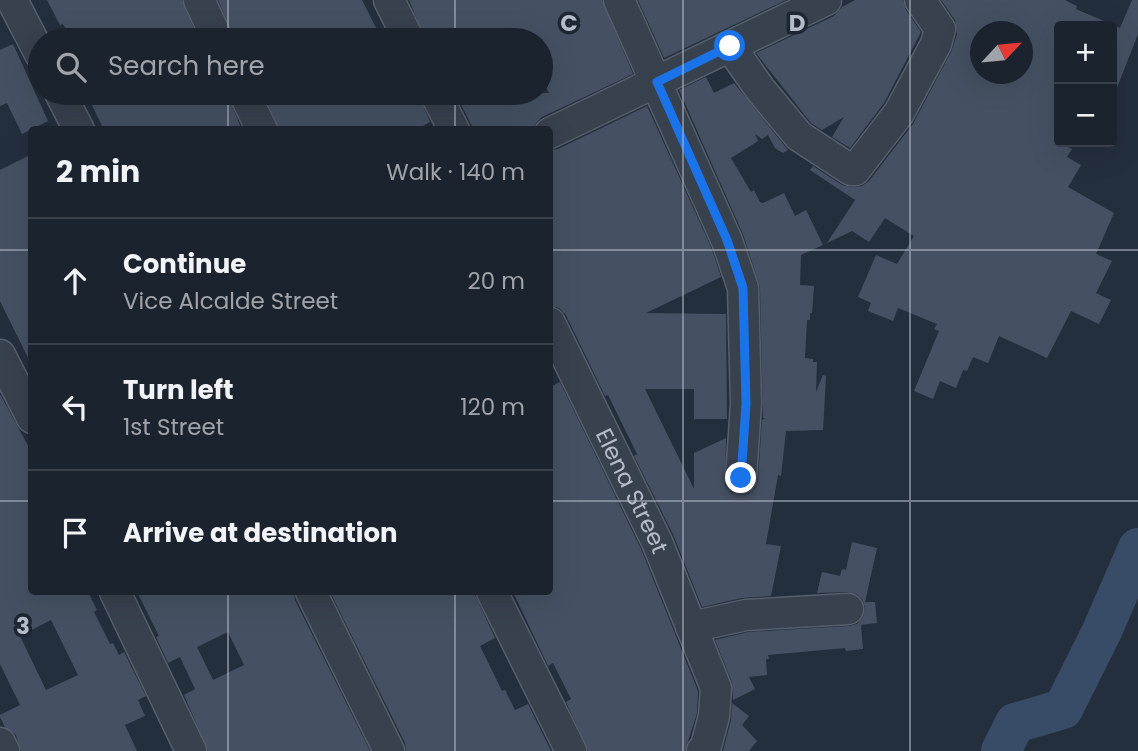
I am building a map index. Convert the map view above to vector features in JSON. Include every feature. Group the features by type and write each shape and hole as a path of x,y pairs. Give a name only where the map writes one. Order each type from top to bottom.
{"street":[{"path":"12,0 28,31"},
{"path":"199,0 212,28"},
{"path":"389,0 403,28"},
{"path":"619,0 727,240 743,288 746,404 741,478"},
{"path":"730,46 760,89 799,135 850,170 855,170 900,113 936,44 940,29 920,0"},
{"path":"553,132 818,1"},
{"path":"66,105 77,126"},
{"path":"250,105 260,126"},
{"path":"441,105 452,126"},
{"name":"Elena Street","path":"553,329 657,542 716,688 714,716 706,746 702,751"},
{"path":"0,355 21,403"},
{"path":"116,595 191,751"},
{"path":"312,595 390,751"},
{"path":"493,595 571,751"},
{"path":"691,627 746,615 848,609"},
{"path":"0,743 4,751"}],"building":[{"path":"47,0 182,0 194,28 65,28 63,24 60,25"},
{"path":"218,0 362,0 376,28 230,28"},
{"path":"409,0 602,0 633,74 542,117 535,126 472,126 461,105 553,105 553,28 421,28"},
{"path":"638,0 786,0 664,58"},
{"path":"855,0 903,0 906,10 921,32 884,103 850,148 832,137 844,117 822,130 811,123 756,53 834,16 842,7"},
{"path":"941,0 1065,0 1077,6 1076,9 1104,21 1054,21 1054,147 1072,149 1067,157 1081,165 1068,187 1114,213 1096,254 1112,261 1096,293 1111,300 1099,324 1071,311 1047,358 999,336 988,363 973,357 967,371 963,370 956,388 940,381 933,399 914,391 939,331 934,329 937,324 898,308 893,321 868,311 871,303 858,297 876,255 897,264 914,236 885,218 869,242 852,231 827,243 855,200 810,170 813,166 842,185 851,187 862,186 869,181 913,124 951,52 957,34 955,20"},
{"path":"1132,0 1138,0 1138,34 1117,88 1117,27 1120,28"},
{"path":"13,44 28,77 28,105 41,105 48,121 38,126 28,126 28,131 22,134 7,103 0,106 0,50"},
{"path":"706,77 714,93 734,83 788,150 783,153 775,148 768,135 762,139 755,134 758,141 731,158 760,202 784,193 795,216 806,210 823,245 801,255 800,285 814,286 812,313 810,320 807,320 805,358 817,362 816,392 823,375 826,376 823,430 786,431 781,476 778,475 766,544 781,546 771,596 742,598 702,607 673,534 634,456 637,454 608,395 605,396 566,315 559,308 553,307 553,150 647,106 711,247 721,277 646,313 726,314 727,419 694,419 694,389 645,389 694,489 694,453 726,438 725,485 732,493 741,495 748,494 755,488 758,480 762,420 765,418 760,287 743,234 679,90"},
{"path":"92,105 232,105 240,126 102,126"},
{"path":"268,105 423,105 430,122 423,126 277,126"},
{"path":"28,156 28,358 0,301 0,170"},
{"path":"560,382 641,549 698,691 697,713 685,751 588,751 566,702 571,699 553,663 548,666 514,595 553,595 553,386"},
{"path":"0,394 28,446 28,595 90,595 97,610 94,612 110,644 113,643 119,655 124,652 146,696 138,700 145,716 125,725 137,751 21,751 16,735 5,727 0,717 20,705 0,664","holes":["51,620 78,675 46,690 20,636"]},
{"path":"852,542 877,548 865,602 875,602 877,623 861,625 863,649 846,651 845,648 768,655 767,675 749,677 755,689 733,700 732,682 715,640 748,632 849,626 857,624 863,617 865,607 856,594 817,593 822,572 840,576 842,569 846,570"},
{"path":"138,595 294,595 370,751 208,751 184,695 195,689 180,657 168,663 156,637 159,636","holes":["228,632 244,665 213,680 197,647"]},
{"path":"331,595 475,595 495,638 480,646 502,691 505,690 515,710 528,704 551,751 406,751 405,743"},
{"path":"732,703 749,716 742,725 757,741 749,751 723,751 731,720"}],"waterway":[{"path":"1001,751 1015,723 1063,709 1102,631 1138,548"}],"route":[{"path":"730,46 657,82 727,240 743,288 746,404 741,478"}]}
